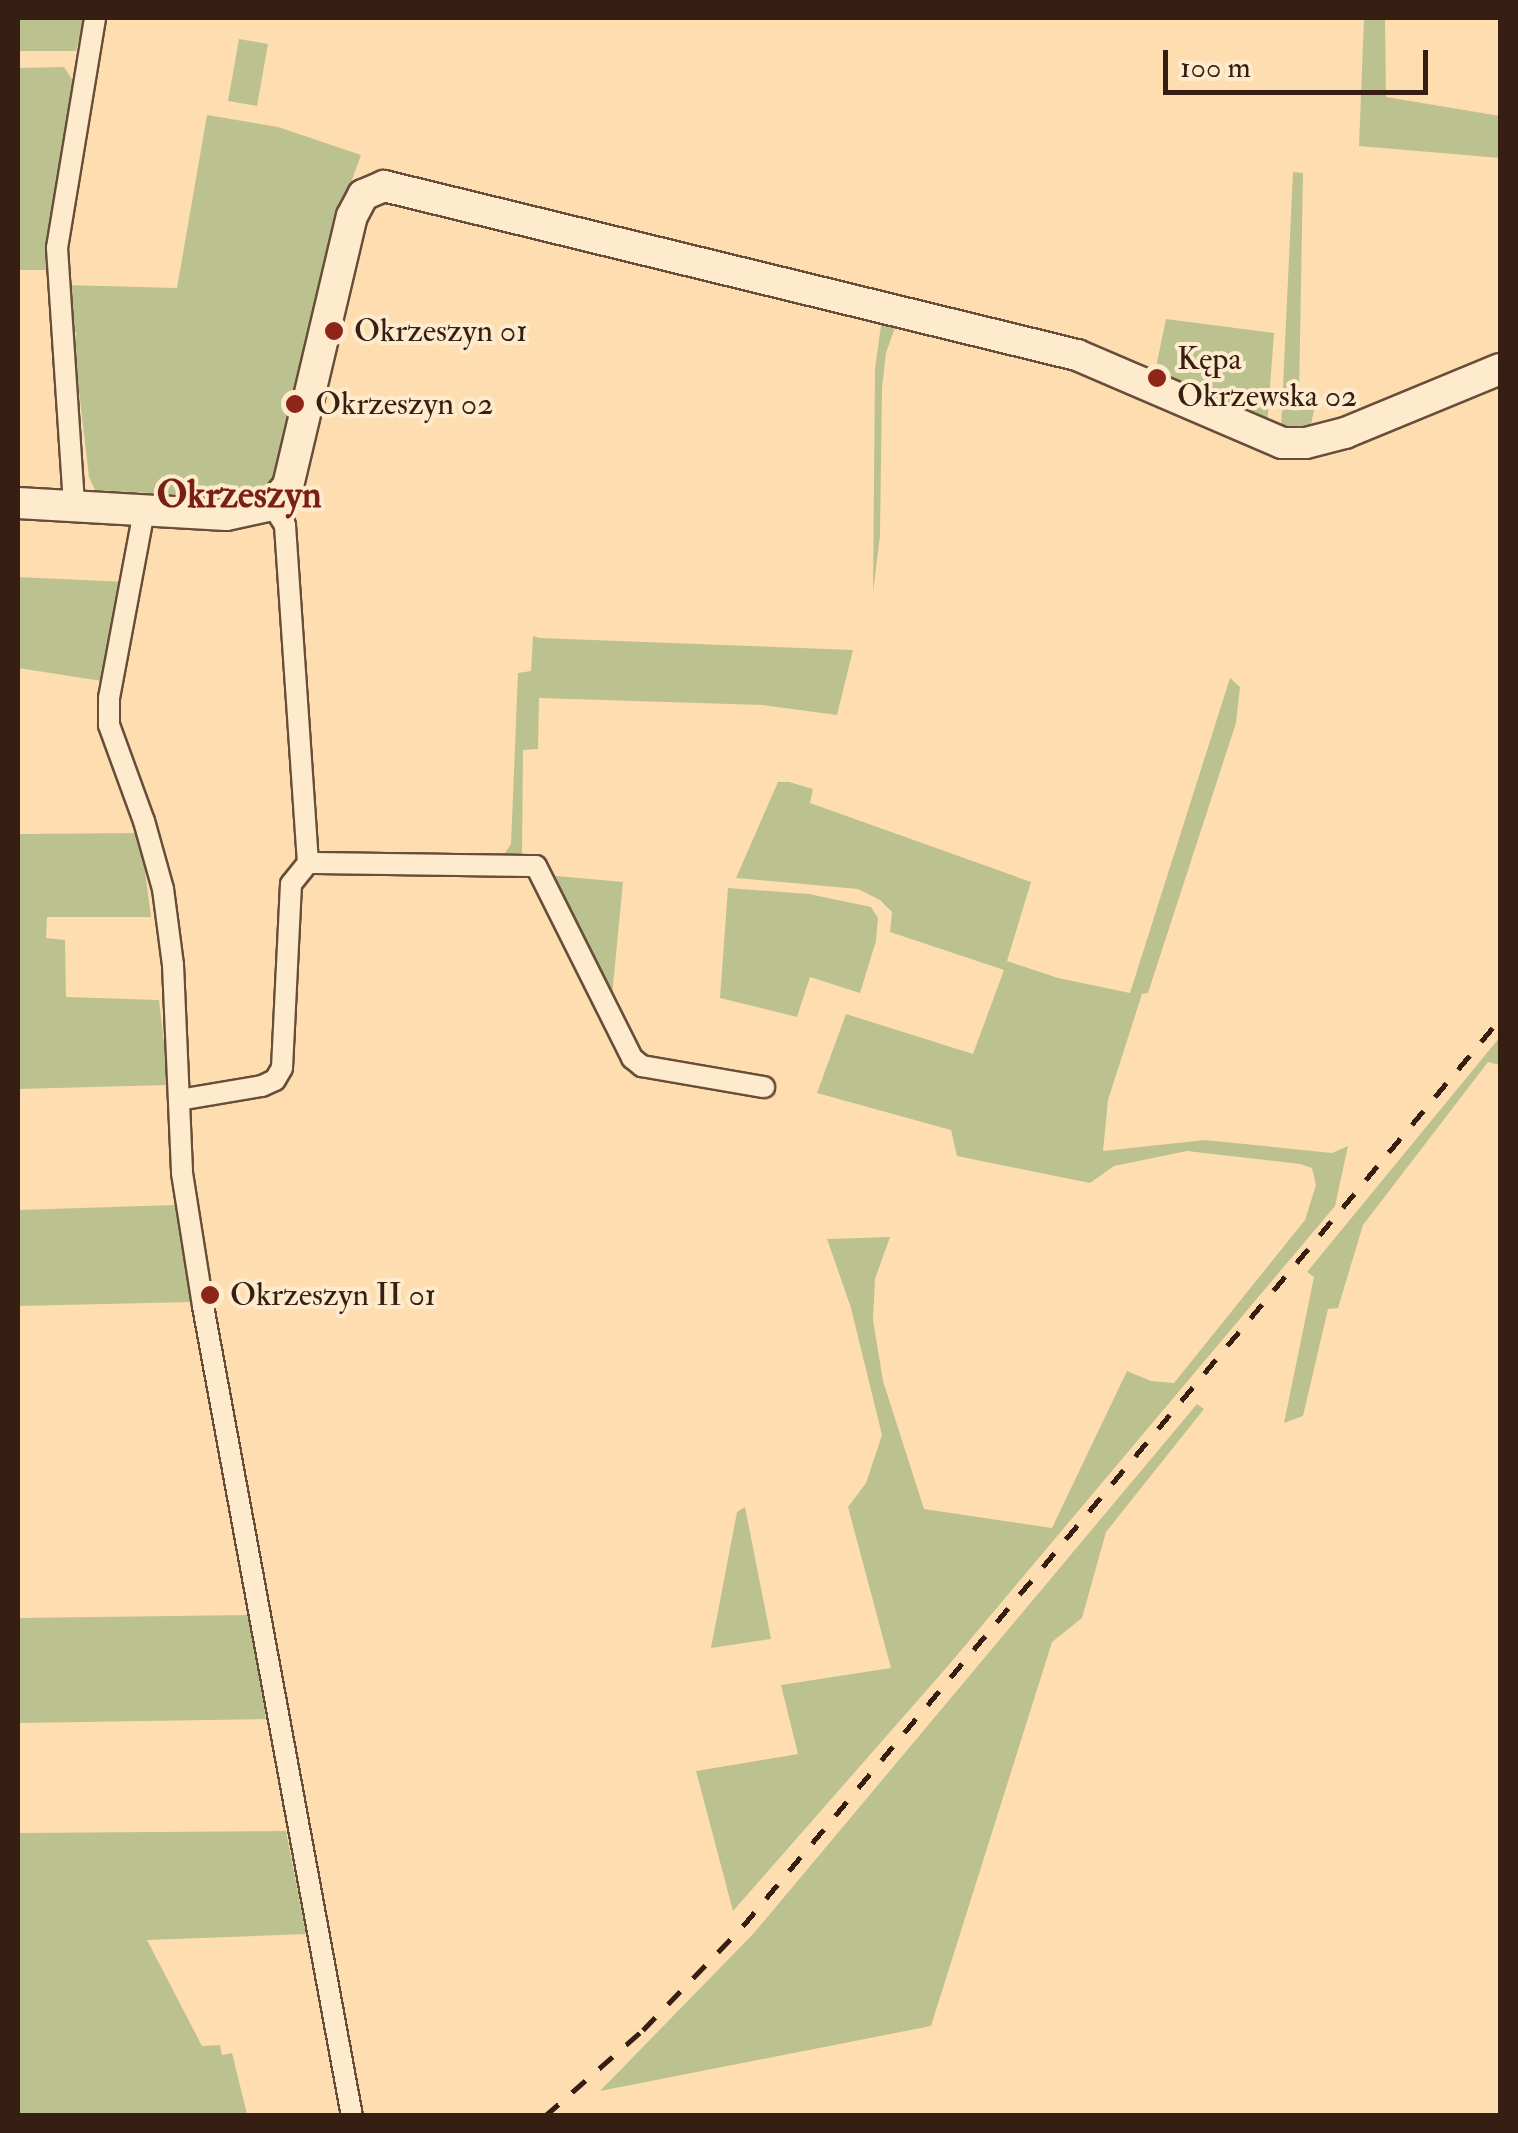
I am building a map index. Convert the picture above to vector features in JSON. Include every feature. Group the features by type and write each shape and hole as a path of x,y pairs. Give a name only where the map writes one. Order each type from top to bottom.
{"street":[{"path":"74,504 57,248 95,18"},
{"path":"18,503 226,515 272,505 288,486 352,216 364,195 384,186 1077,355 1282,443 1323,440 1500,368"},
{"path":"179,1100 262,1086 280,1073 290,884 308,863 284,525 272,505"},
{"path":"144,511 108,708 109,725 144,820 163,889 172,964 182,1173 202,1306 352,2116"},
{"path":"308,863 536,866 632,1058 642,1066 764,1086"}],"green space":[{"path":"18,18 84,18 76,51 18,51"},
{"path":"1364,18 1385,18 1386,97 1500,116 1500,158 1359,146"},
{"path":"239,39 268,44 257,106 228,101"},
{"path":"64,67 75,84 47,270 18,270 18,68"},
{"path":"207,115 278,127 361,155 335,227 274,478 248,497 154,502 152,493 95,490 89,477 73,340 77,333 67,329 65,285 177,288"},
{"path":"1293,172 1303,173 1299,396 1316,400 1310,430 1281,429"},
{"path":"882,318 897,322 886,353 882,388 880,536 873,592 875,369"},
{"path":"1166,319 1274,333 1267,427 1155,372"},
{"path":"18,577 125,582 102,681 18,668"},
{"path":"533,636 853,650 837,715 762,705 539,698 538,749 523,750 522,856 503,856 511,844 518,673 531,671"},
{"path":"1230,678 1240,687 1236,723 1148,993 1142,994 1108,1100 1103,1151 1205,1140 1332,1153 1348,1146 1335,1206 947,1667 733,1911 696,1771 798,1754 781,1685 891,1668 848,1507 866,1483 882,1435 851,1308 827,1239 890,1237 875,1279 873,1320 883,1381 924,1509 1052,1528 1127,1371 1151,1381 1174,1383 1305,1220 1316,1185 1312,1168 1300,1164 1187,1151 1114,1166 1090,1183 957,1156 951,1130 817,1093 846,1014 973,1054 1004,970 890,932 892,912 880,900 858,889 736,878 778,782 813,789 810,803 1031,882 1007,961 1058,978 1130,993"},
{"path":"140,833 151,917 47,917 46,938 65,940 66,997 159,1000 169,1085 18,1089 18,834"},
{"path":"546,875 623,882 611,1006"},
{"path":"728,888 809,894 871,907 878,918 876,941 860,993 810,977 797,1017 720,998"},
{"path":"1500,1037 1500,1065 1488,1062 1363,1225 1338,1308 1328,1309 1303,1416 1284,1423 1314,1277 1307,1272"},
{"path":"175,1205 192,1302 18,1306 18,1210"},
{"path":"1197,1404 1204,1409 1106,1532 1082,1618 1052,1642 931,2026 600,2091 754,1933"},
{"path":"745,1507 771,1639 711,1648 737,1512"},
{"path":"249,1615 266,1719 18,1723 18,1618"},
{"path":"286,1831 306,1934 147,1940 202,2046 220,2045 222,2055 232,2053 247,2114 284,2115 18,2115 18,1833"}],"railway":[{"path":"545,2116 643,2030 743,1926 1500,1019"}],"place":[{"name":"Okrzeszyn 01","path":"334,331"},
{"name":"Kępa Okrzewska 02","path":"1157,378"},
{"name":"Okrzeszyn 02","path":"295,404"},
{"name":"Okrzeszyn II 01","path":"210,1295"}],"district":[{"name":"Okrzeszyn","path":"239,496"}]}
